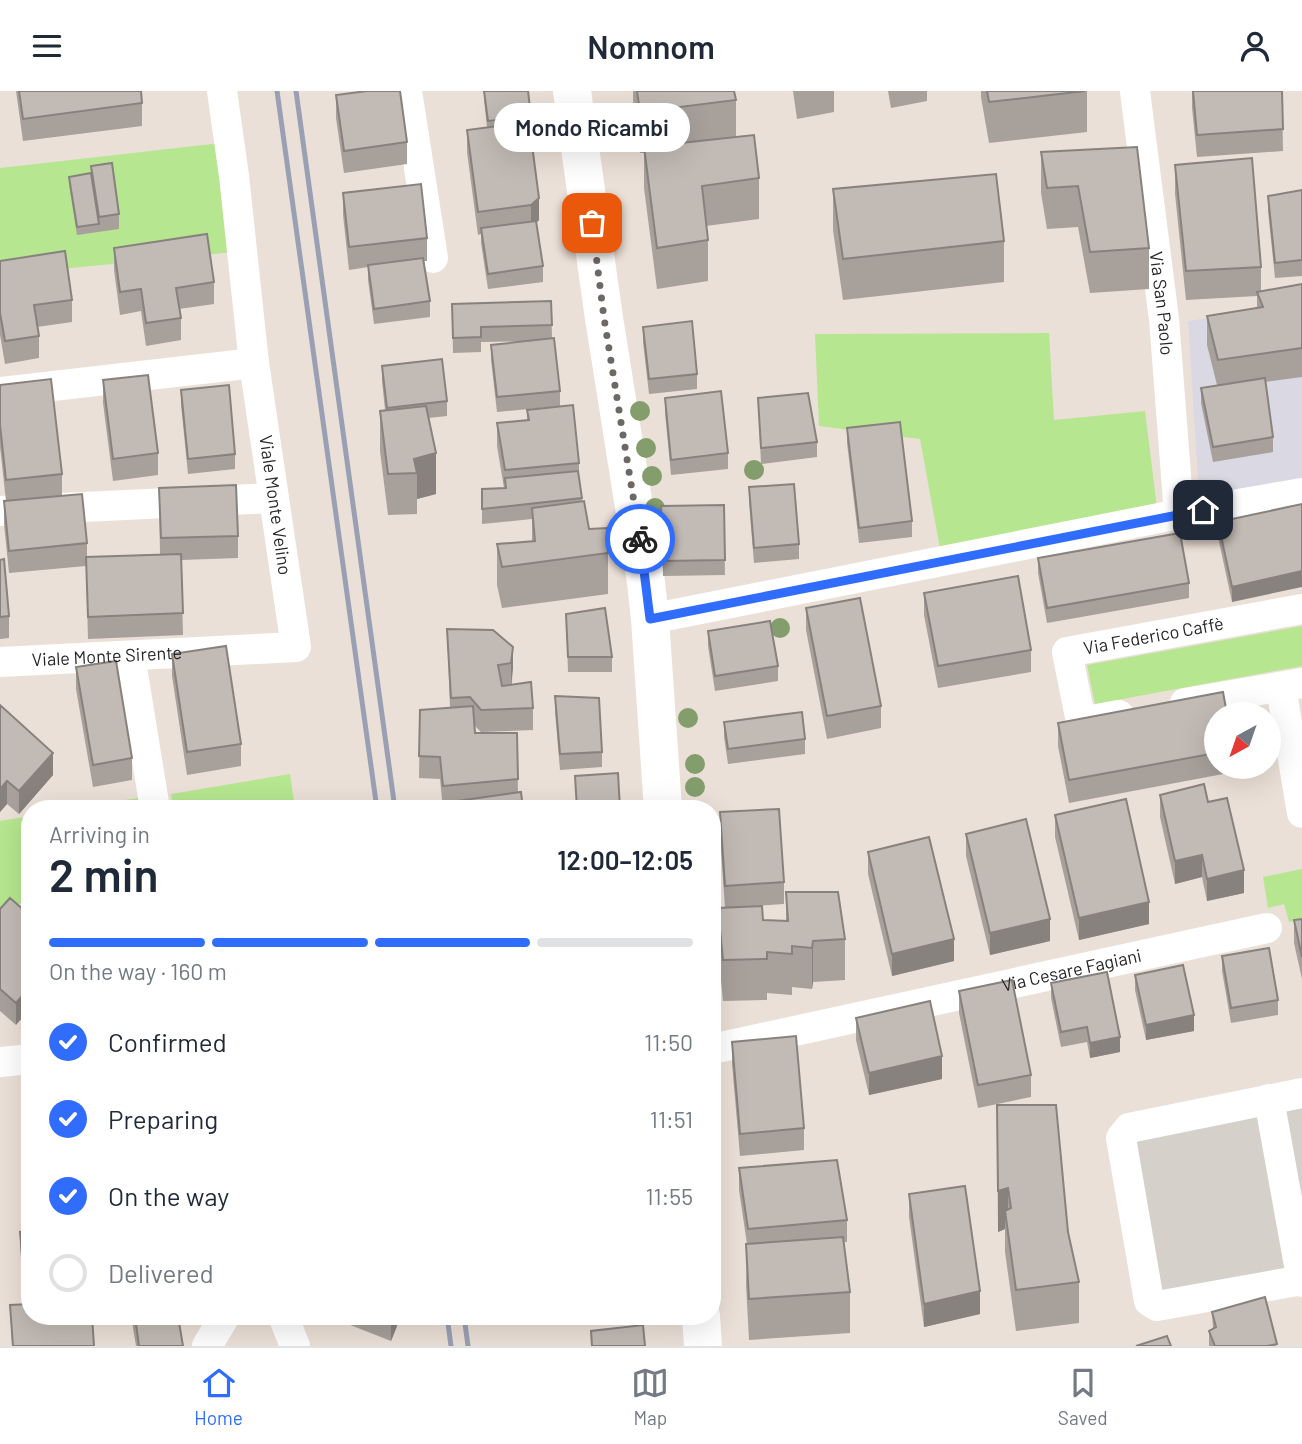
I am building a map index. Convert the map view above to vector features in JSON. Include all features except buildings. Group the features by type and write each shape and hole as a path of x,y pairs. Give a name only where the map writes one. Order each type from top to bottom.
{"main road":[{"path":"572,91 648,601 662,800"},
{"path":"702,1325 704,1346"}],"street":[{"name":"Viale Monte Velino","path":"222,91 254,362 296,647"},
{"path":"407,91 433,258"},
{"name":"Via San Paolo","path":"1135,91 1164,319 1179,514"},
{"path":"0,391 254,362"},
{"path":"648,601 1302,493"},
{"path":"0,511 274,498"},
{"name":"Via Federico Caffè","path":"1302,609 1067,652 1081,722 1291,685 1302,813"},
{"name":"Viale Monte Sirente","path":"0,662 296,647"},
{"path":"133,674 154,800"},
{"name":"Via Cesare Fagiani","path":"721,1047 1268,928"},
{"path":"0,1062 21,1060"},
{"path":"1269,1100 1302,1280 1157,1306 1149,1301 1121,1138 1129,1128 1302,1093"},
{"path":"206,1346 219,1325"},
{"path":"287,1325 295,1346"}],"shaded area":[{"path":"1302,304 1302,479 1199,498 1188,321"},
{"path":"1302,1099 1302,1273 1158,1301 1129,1139"}],"green space":[{"path":"221,143 234,252 0,275 0,168"},
{"path":"1049,333 1054,420 1145,411 1158,516 941,554 920,439 819,426 815,334"},
{"path":"1302,626 1302,666 1095,704 1087,665"},
{"path":"290,774 294,800 172,800 171,794"},
{"path":"21,818 21,904 0,907 0,821"},
{"path":"1302,869 1302,919 1289,922 1284,904 1268,908 1263,877"}],"railway":[{"path":"277,91 376,800"},
{"path":"296,91 394,800"},
{"path":"448,1325 451,1346"},
{"path":"465,1325 468,1346"}],"way so far":[{"path":"592,223 604,318 640,539"}],"place":[{"name":"Mondo Ricambi","path":"592,223"}],"route":[{"path":"640,539 650,619 1203,510"}]}
